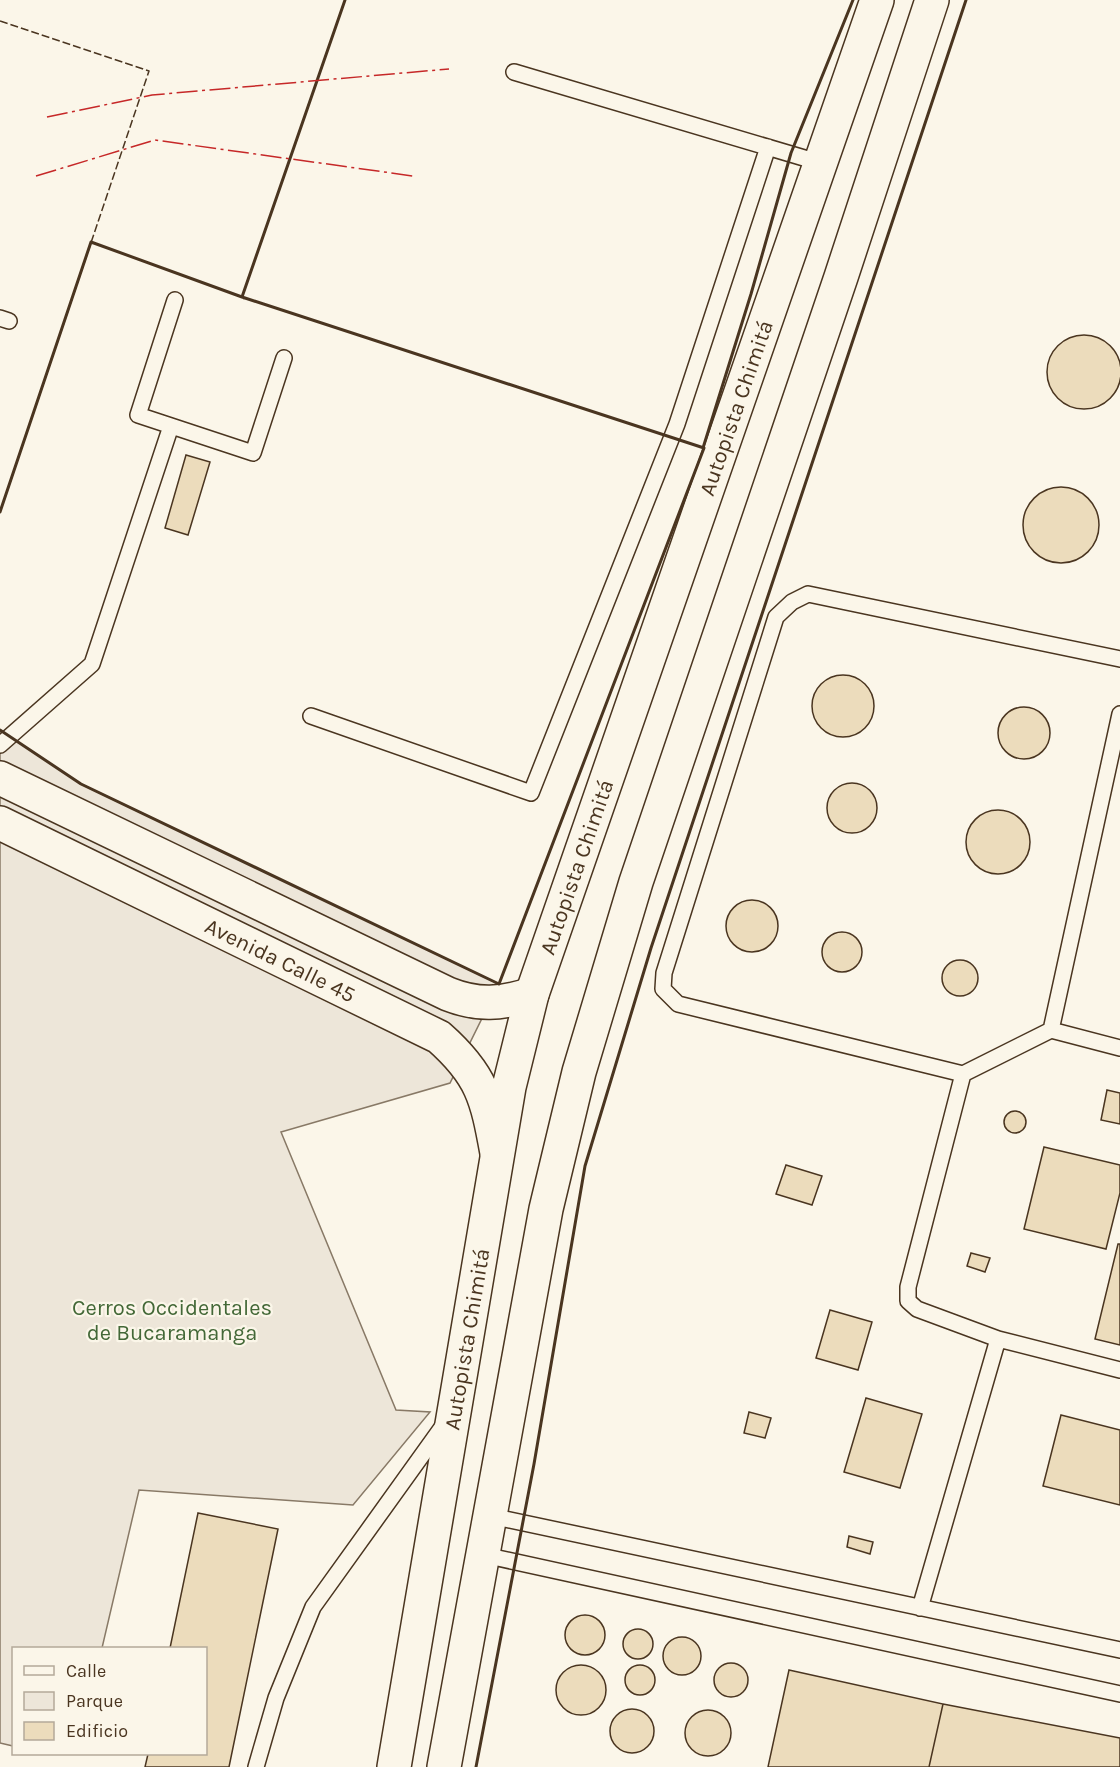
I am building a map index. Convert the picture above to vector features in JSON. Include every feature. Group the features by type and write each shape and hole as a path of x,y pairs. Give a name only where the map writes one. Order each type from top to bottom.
{"main road":[{"name":"Autopista Chimitá","path":"394,1767 457,1407 509,1087 532,994 877,0"},
{"path":"444,1767 546,1209 561,1140 599,1000 636,882 842,277 932,0"},
{"name":"Avenida Calle 45","path":"0,778 448,994 474,1003 491,1004 532,994"},
{"name":"Avenida Calle 45","path":"0,823 439,1037 471,1068 483,1092 497,1155"}],"lane":[{"path":"514,72 821,163"},
{"path":"311,716 531,793 677,424 768,147"},
{"path":"175,300 138,415 253,453 284,358"},
{"path":"0,745 92,664 171,426"},
{"path":"1120,659 808,594 792,602 776,617 664,973 663,989 678,1004 963,1074 1051,1030 1120,1048"},
{"path":"1051,1030 1120,714"},
{"path":"963,1074 908,1287 908,1301 917,1309 998,1339 1120,1370"},
{"path":"920,1608 998,1339"},
{"path":"256,1767 276,1698 313,1607 457,1407"},
{"path":"491,1516 1120,1650"},
{"path":"484,1555 1120,1694"}],"green space":[{"name":"Cerros Occidentales de Bucaramanga","path":"0,730 81,784 499,984 450,1083 281,1132 396,1410 430,1412 353,1505 139,1490 102,1647 12,1647 12,1746 0,1743"}],"building":[{"path":"1084,335 1098,338 1110,346 1118,358 1121,372 1118,386 1110,398 1098,406 1084,409 1070,406 1058,398 1050,386 1047,372 1050,358 1058,346 1070,338"},
{"path":"186,455 210,462 188,535 165,528"},
{"path":"1061,487 1075,490 1088,498 1096,511 1099,525 1096,539 1088,552 1075,560 1061,563 1047,560 1034,552 1026,539 1023,525 1026,511 1034,498 1047,490"},
{"path":"837,675 849,675 865,684 872,694 874,706 872,718 865,728 849,737 837,737 826,732 817,723 812,712 812,700 817,689 826,680"},
{"path":"1019,707 1029,707 1043,714 1050,733 1043,752 1029,759 1019,759 1009,755 1002,748 998,738 998,728 1002,718 1009,711"},
{"path":"852,783 870,790 877,808 870,826 852,833 834,826 827,808 834,790"},
{"path":"998,810 1016,816 1024,824 1030,842 1024,860 1016,868 998,874 980,868 972,860 966,842 972,824 980,816"},
{"path":"747,900 757,900 771,907 778,926 771,945 757,952 747,952 737,948 730,941 726,931 726,921 730,911 737,904"},
{"path":"842,932 850,933 856,938 861,944 861,960 856,966 850,971 842,972 834,971 828,966 823,960 822,952 823,944 828,938 834,933"},
{"path":"960,960 973,965 978,978 973,991 960,996 947,991 942,978 947,965"},
{"path":"1107,1090 1120,1093 1120,1124 1101,1120"},
{"path":"1015,1111 1023,1114 1026,1122 1023,1130 1015,1133 1007,1130 1004,1122 1007,1114"},
{"path":"1044,1147 1120,1165 1120,1193 1106,1249 1024,1229"},
{"path":"786,1165 822,1176 812,1205 776,1194"},
{"path":"1118,1244 1120,1244 1120,1345 1095,1339"},
{"path":"971,1253 990,1258 985,1272 967,1266"},
{"path":"830,1310 872,1322 858,1370 816,1358"},
{"path":"866,1398 922,1414 900,1488 844,1472"},
{"path":"749,1412 771,1418 765,1438 744,1433"},
{"path":"1061,1415 1120,1430 1120,1505 1043,1486"},
{"path":"198,1513 278,1529 229,1767 145,1767 148,1755 207,1755 207,1647 170,1647"},
{"path":"849,1536 873,1542 870,1554 847,1547"},
{"path":"585,1615 593,1616 599,1621 604,1627 604,1643 599,1649 593,1654 585,1655 577,1654 571,1649 566,1643 565,1635 566,1627 571,1621 577,1616"},
{"path":"638,1629 648,1634 653,1644 648,1654 638,1659 628,1654 623,1644 628,1634"},
{"path":"682,1637 695,1643 701,1656 695,1669 682,1675 669,1669 663,1656 669,1643"},
{"path":"731,1663 743,1668 748,1680 743,1692 731,1697 719,1692 714,1680 719,1668"},
{"path":"581,1665 599,1672 606,1690 599,1708 581,1715 563,1708 556,1690 563,1672"},
{"path":"640,1665 651,1669 655,1680 651,1691 640,1695 629,1691 625,1680 629,1669"},
{"path":"789,1670 943,1704 929,1767 768,1767"},
{"path":"943,1704 1120,1738 1120,1767 929,1767"},
{"path":"632,1709 648,1715 654,1731 648,1747 632,1753 616,1747 610,1731 616,1715"},
{"path":"708,1710 724,1717 731,1733 724,1749 708,1756 692,1749 685,1733 692,1717"}],"fence":[{"path":"0,21 149,71 0,512"}],"wall":[{"path":"244,298 242,297 345,0"},
{"path":"703,448 751,294 791,153 853,0"},
{"path":"476,1767 534,1464 585,1166 651,948 966,0"},
{"path":"0,512 91,242 242,297 704,448 499,984 81,784 0,730"}],"power":[{"path":"47,117 152,95 449,69"},
{"path":"36,176 155,140 413,176"}]}
